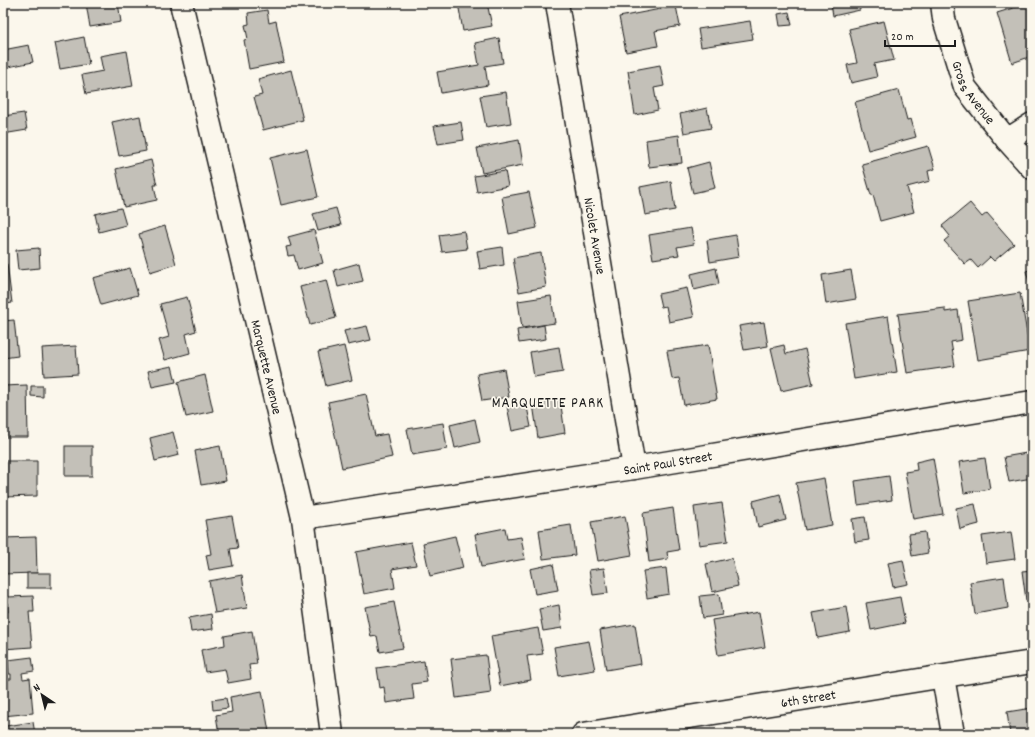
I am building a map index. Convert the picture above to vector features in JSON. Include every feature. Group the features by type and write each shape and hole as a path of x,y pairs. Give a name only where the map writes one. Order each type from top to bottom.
{"street":[{"name":"Marquette Avenue","path":"181,3 303,518 332,734"},
{"name":"Nicolet Avenue","path":"557,3 634,468"},
{"name":"Gross Avenue","path":"942,3 944,19 964,87 1032,168"},
{"path":"1007,140 1032,124"},
{"name":"Saint Paul Street","path":"303,518 634,468 1032,402"},
{"name":"6th Street","path":"583,734 676,727 943,677 1032,662"},
{"path":"943,677 953,734"}],"building":[{"path":"86,3 118,3 121,22 90,27"},
{"path":"458,3 487,3 492,26 463,31"},
{"path":"831,3 859,3 860,10 833,16"},
{"path":"1029,3 1032,5 1032,56 1012,63 997,13"},
{"path":"676,6 680,26 655,31 658,46 626,52 619,17"},
{"path":"267,10 269,23 276,21 284,62 249,69 244,40 248,39 245,25 249,24 248,13"},
{"path":"789,12 792,25 780,26 778,14"},
{"path":"750,21 753,39 701,47 698,29"},
{"path":"884,21 894,60 874,64 877,77 851,83 847,65 857,63 849,29"},
{"path":"84,37 89,64 60,69 55,43"},
{"path":"499,38 503,63 485,66 488,85 441,93 437,72 479,65 475,43"},
{"path":"29,45 33,62 3,68 3,50"},
{"path":"127,51 133,86 86,94 82,75 103,71 100,56"},
{"path":"660,65 664,86 654,88 658,110 635,115 628,71"},
{"path":"291,70 303,120 263,130 254,97 262,95 258,79"},
{"path":"899,90 907,120 911,119 916,137 868,150 855,102"},
{"path":"506,92 511,123 486,127 480,96"},
{"path":"707,108 711,128 684,133 680,114"},
{"path":"24,113 27,130 3,134 3,116"},
{"path":"140,116 146,151 119,156 112,122"},
{"path":"461,122 464,140 438,144 434,126"},
{"path":"679,135 682,163 649,167 646,140"},
{"path":"519,140 523,165 482,173 477,148"},
{"path":"928,146 935,169 928,171 930,181 907,187 914,212 880,221 862,164"},
{"path":"307,149 318,197 281,205 270,158"},
{"path":"151,160 157,185 154,185 157,200 124,207 116,169"},
{"path":"709,162 715,188 693,193 687,168"},
{"path":"505,171 508,186 477,192 474,176"},
{"path":"671,181 675,210 645,215 640,187"},
{"path":"3,183 7,199 3,199"},
{"path":"529,192 537,228 509,234 502,197"},
{"path":"970,203 982,217 987,213 1014,244 994,261 990,257 978,268 971,260 965,264 944,241 950,236 942,226"},
{"path":"121,208 126,225 99,232 95,214"},
{"path":"336,208 341,225 318,231 313,214"},
{"path":"165,226 176,264 150,272 139,234"},
{"path":"691,228 694,244 677,247 679,255 653,259 649,235"},
{"path":"314,230 323,263 298,270 294,255 288,256 286,247 291,246 288,237"},
{"path":"464,231 467,249 442,252 439,235"},
{"path":"736,235 739,257 710,262 707,240"},
{"path":"502,247 504,265 480,269 477,251"},
{"path":"39,248 40,268 18,270 16,250"},
{"path":"541,253 546,287 519,292 513,258"},
{"path":"359,263 363,281 338,287 334,270"},
{"path":"7,264 12,303 3,305 3,265"},
{"path":"130,268 138,295 101,305 93,278"},
{"path":"716,268 719,284 694,290 691,274"},
{"path":"1032,269 1032,292 1026,271"},
{"path":"851,270 856,299 826,304 822,275"},
{"path":"326,280 336,318 310,325 300,287"},
{"path":"687,288 694,317 669,322 666,306 661,307 658,294"},
{"path":"1020,293 1030,351 978,360 968,301"},
{"path":"551,296 555,323 522,328 518,301"},
{"path":"187,297 196,331 186,334 190,353 165,360 159,340 169,337 160,304"},
{"path":"945,308 945,312 958,310 962,340 951,342 955,366 907,373 898,314"},
{"path":"888,316 897,372 854,379 845,323"},
{"path":"14,320 18,356 3,358 3,321"},
{"path":"764,322 768,346 744,350 739,326"},
{"path":"544,325 546,339 519,343 517,330"},
{"path":"367,326 371,340 348,345 344,331"},
{"path":"708,345 717,399 684,405 679,378 672,379 667,351"},
{"path":"784,345 786,354 805,349 813,384 781,391 771,348"},
{"path":"76,346 78,374 44,376 42,348"},
{"path":"344,346 352,380 326,386 318,352"},
{"path":"559,347 563,372 534,377 530,352"},
{"path":"172,366 176,382 152,387 148,371"},
{"path":"504,369 509,397 482,401 477,374"},
{"path":"205,375 213,411 186,417 178,382"},
{"path":"27,385 28,437 3,437 3,386"},
{"path":"31,386 43,386 43,397 31,396"},
{"path":"366,394 375,436 387,434 392,457 342,468 328,402"},
{"path":"560,399 565,433 538,438 533,404"},
{"path":"526,402 531,427 512,431 507,406"},
{"path":"475,419 480,442 455,448 450,425"},
{"path":"443,423 447,449 412,455 407,429"},
{"path":"173,432 179,455 155,461 150,438"},
{"path":"65,446 92,446 92,476 65,476"},
{"path":"220,446 226,481 201,485 195,451"},
{"path":"1032,452 1032,478 1009,482 1004,457"},
{"path":"933,458 943,514 913,519 905,472 917,470 916,462"},
{"path":"985,458 990,489 964,493 959,462"},
{"path":"3,461 37,461 37,496 3,497"},
{"path":"889,476 892,500 858,505 855,481"},
{"path":"824,478 832,525 805,530 796,483"},
{"path":"780,494 786,520 758,527 753,501"},
{"path":"722,503 728,541 699,545 694,507"},
{"path":"975,504 979,524 960,529 956,508"},
{"path":"673,508 679,550 667,552 668,559 649,562 643,513"},
{"path":"232,516 238,548 230,549 233,566 209,570 206,555 211,554 205,520"},
{"path":"625,516 632,555 598,561 591,522"},
{"path":"865,517 869,540 855,542 852,519"},
{"path":"571,525 575,555 543,559 539,530"},
{"path":"505,528 507,539 521,537 525,559 481,567 475,534"},
{"path":"925,532 928,553 912,556 909,534"},
{"path":"1011,532 1015,559 986,563 982,536"},
{"path":"455,536 463,568 430,576 423,543"},
{"path":"36,537 37,573 3,574 3,538"},
{"path":"411,542 416,565 392,569 395,588 364,594 356,552"},
{"path":"732,558 738,586 712,592 706,564"},
{"path":"903,560 908,584 893,587 888,563"},
{"path":"553,564 558,590 535,594 530,569"},
{"path":"604,568 608,593 593,595 589,570"},
{"path":"666,568 669,594 647,598 643,571"},
{"path":"1032,570 1032,600 1026,600 1022,571"},
{"path":"27,573 51,573 51,588 27,588"},
{"path":"242,575 247,608 215,613 209,581"},
{"path":"1004,577 1008,608 975,614 970,582"},
{"path":"719,594 722,615 703,618 700,596"},
{"path":"33,596 34,612 29,612 32,647 3,649 3,612 8,612 7,597"},
{"path":"900,597 905,623 871,630 866,603"},
{"path":"394,602 403,648 380,652 377,636 371,637 365,607"},
{"path":"559,605 562,628 543,631 539,609"},
{"path":"846,607 850,632 818,638 813,613"},
{"path":"759,612 765,647 718,655 712,620"},
{"path":"211,614 213,629 191,632 189,618"},
{"path":"635,624 641,664 606,670 600,630"},
{"path":"538,628 543,654 527,656 531,680 500,686 491,636"},
{"path":"252,631 257,664 249,665 251,679 228,683 225,669 205,672 201,650 225,645 224,636"},
{"path":"589,641 595,670 559,676 554,647"},
{"path":"486,655 491,693 456,698 451,659"},
{"path":"32,657 34,671 22,673 23,679 30,678 33,713 3,716 3,679 11,679 8,660"},
{"path":"424,661 427,682 412,684 414,699 386,703 384,687 380,688 377,668"},
{"path":"262,691 269,732 257,734 219,734 216,715 232,712 230,697"},
{"path":"226,698 228,708 213,710 212,700"},
{"path":"1032,708 1032,734 1010,734 1007,712"},
{"path":"33,722 35,734 7,734 6,726"},
{"path":"892,731 893,734 875,734"}],"district":[{"name":"MARQUETTE PARK","path":"548,402"}]}
